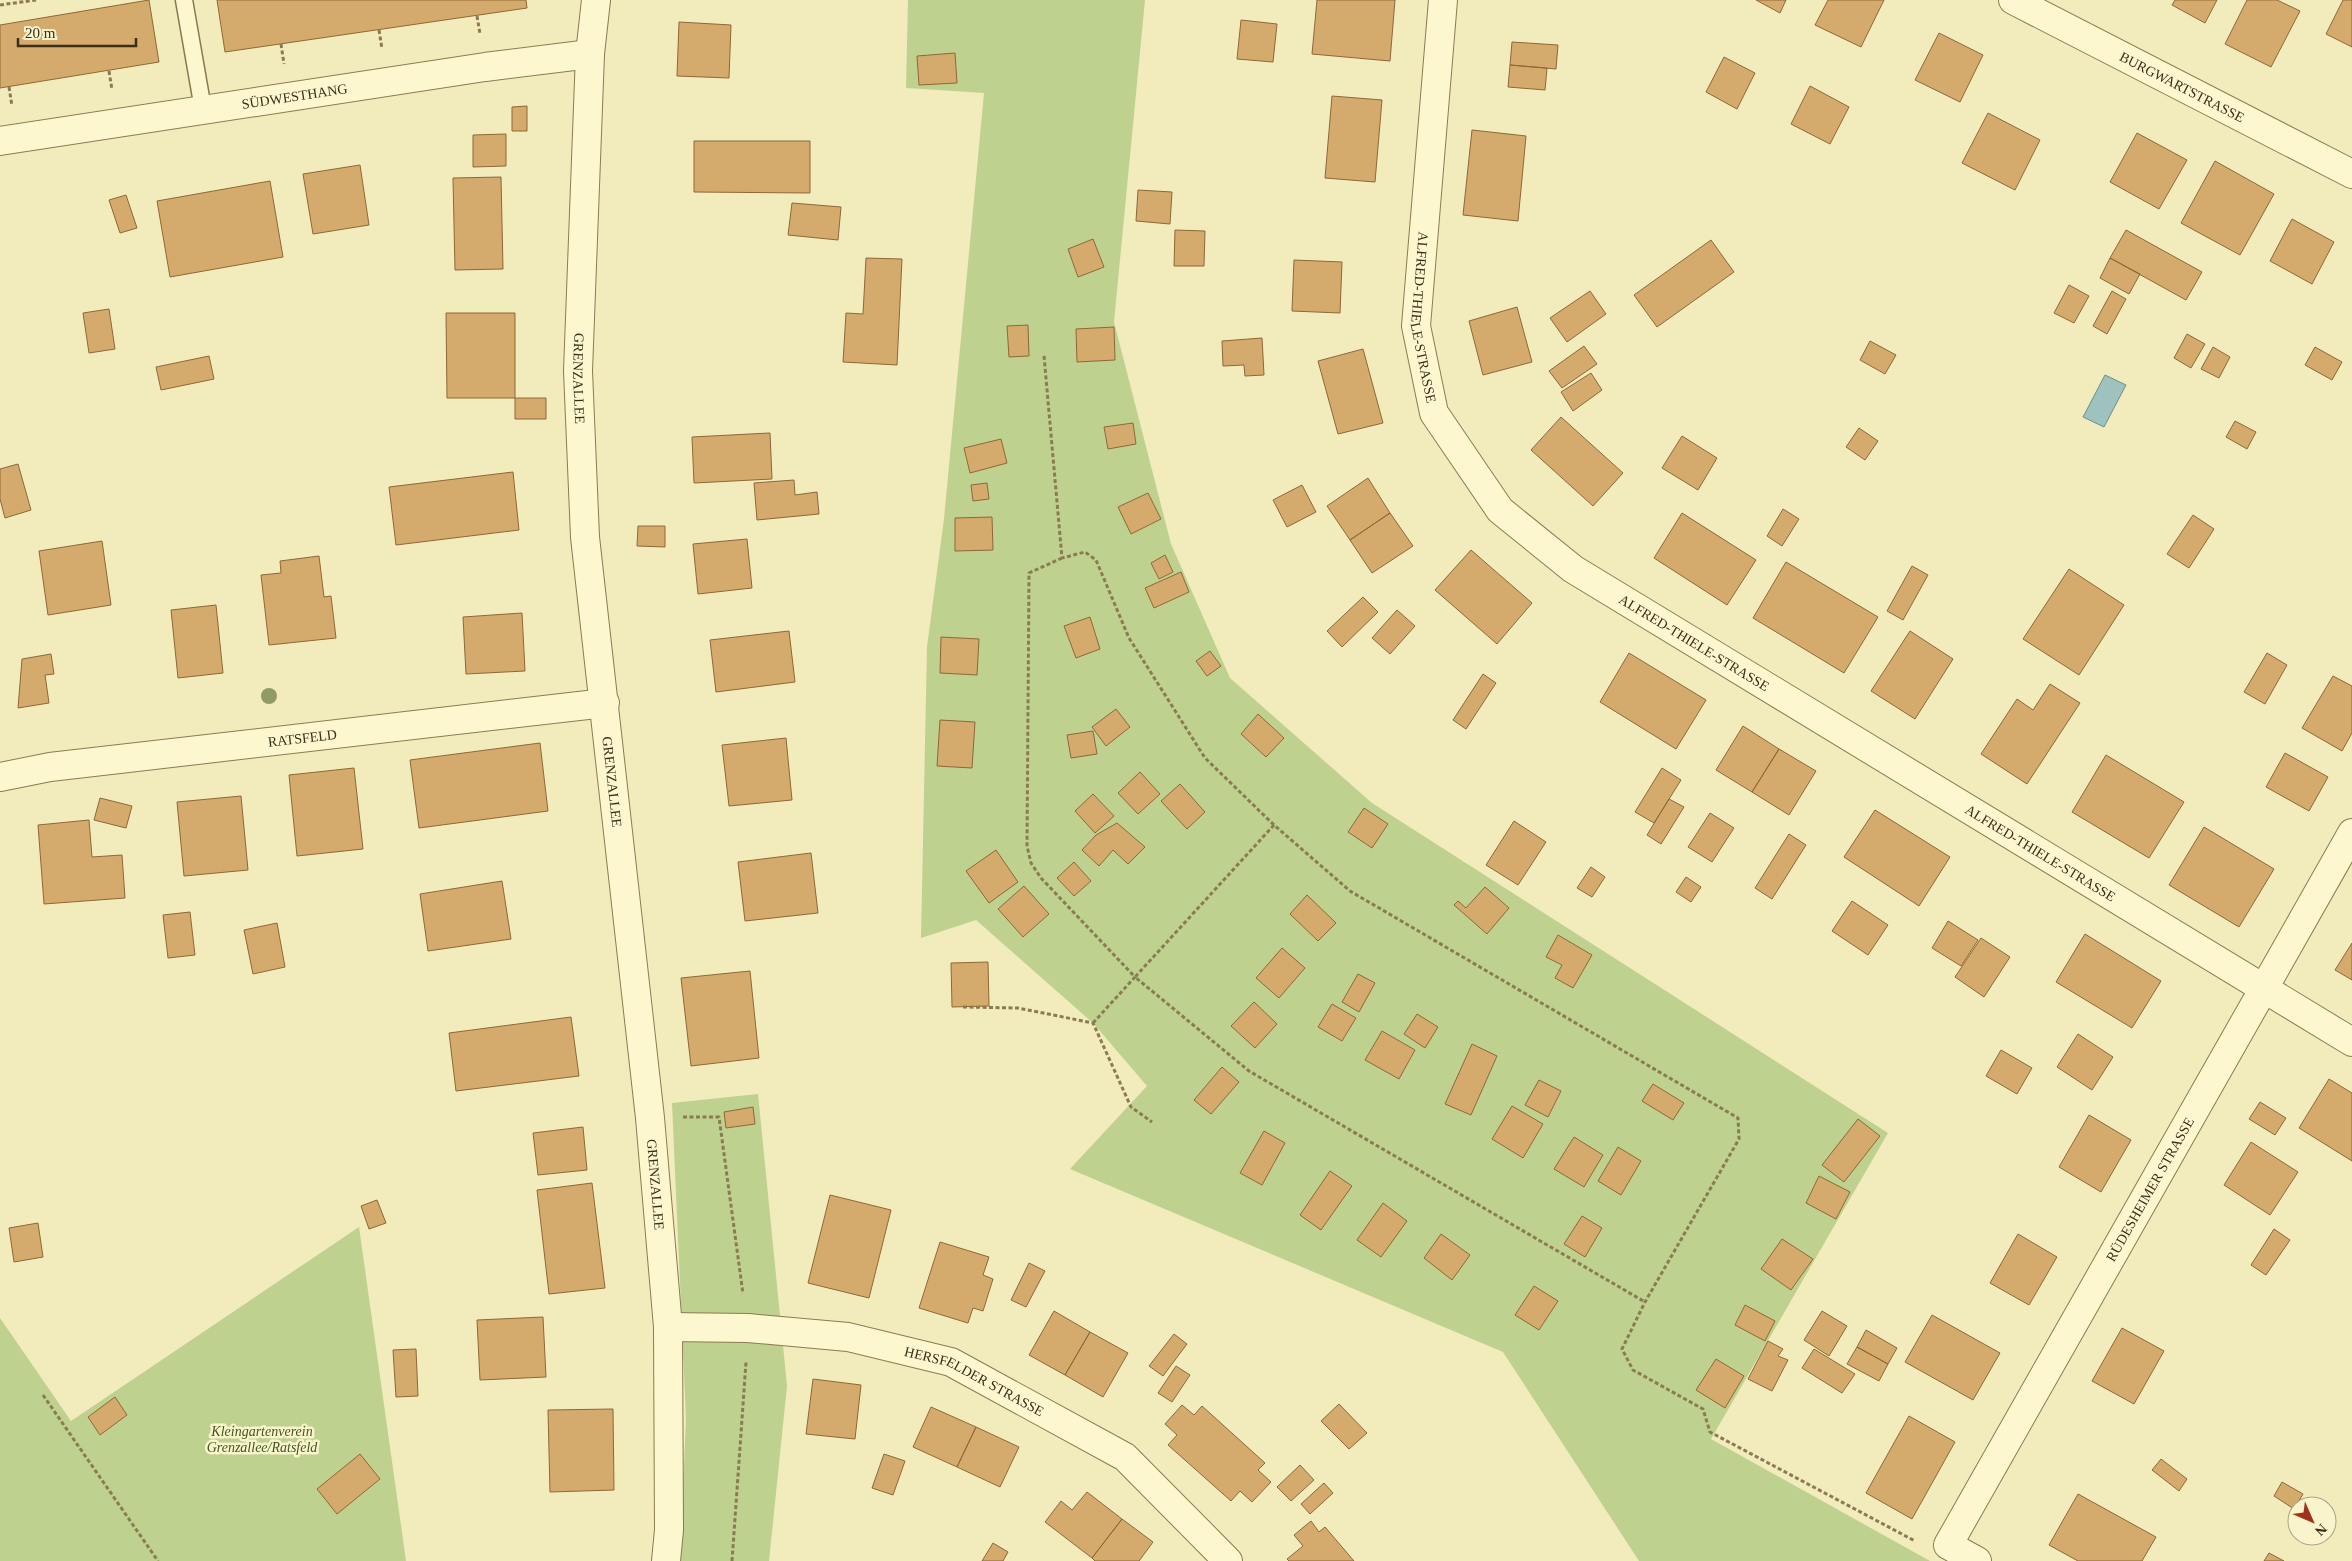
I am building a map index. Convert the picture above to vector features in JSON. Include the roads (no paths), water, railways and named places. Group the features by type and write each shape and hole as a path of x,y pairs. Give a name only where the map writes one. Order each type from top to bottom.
{"street":[{"name":"GRENZALLEE","path":"596,0 590,54 578,371 586,537 650,1118 668,1327 670,1530 666,1561"},
{"name":"ALFRED-THIELE-STRASSE","path":"1443,0 1416,326 1434,414 1500,510 1573,569 2352,1042"},
{"name":"BURGWARTSTRASSE","path":"2013,0 2352,174"},
{"name":"SÜDWESTHANG","path":"0,141 485,67 590,54"},
{"name":"RATSFELD","path":"0,777 50,767 605,703"},
{"name":"RÜDESHEIMER STRASSE","path":"1977,1561 1948,1546 2352,833"},
{"name":"HERSFELDER STRASSE","path":"668,1327 748,1328 848,1337 951,1362 1126,1457 1228,1561"}],"lane":[{"path":"184,0 203,110"}],"water":[{"path":"2105,375 2126,385 2104,427 2083,417"}],"park label":[{"name":"Kleingartenverein Grenzallee/Ratsfeld","path":"262,1439"}]}
